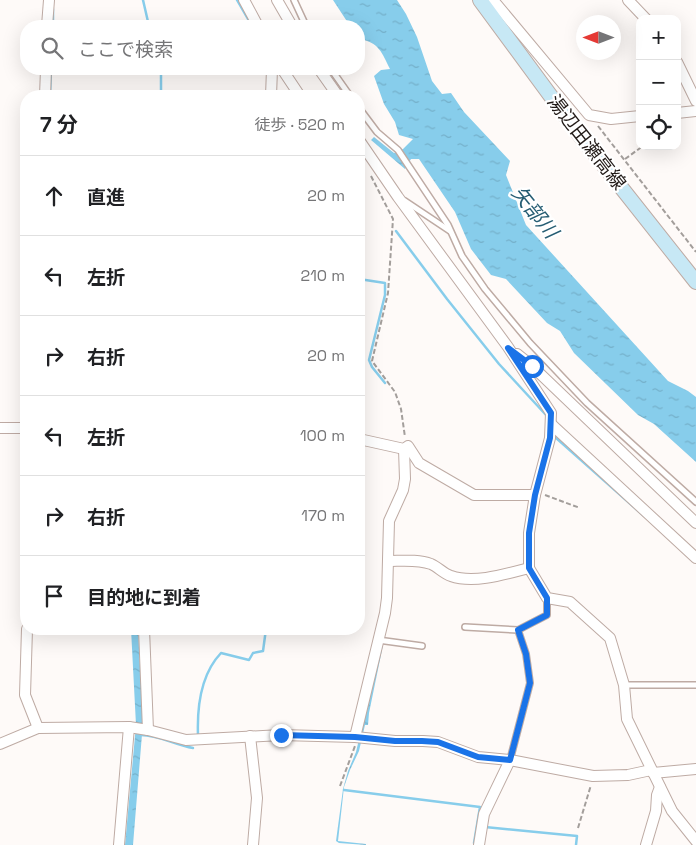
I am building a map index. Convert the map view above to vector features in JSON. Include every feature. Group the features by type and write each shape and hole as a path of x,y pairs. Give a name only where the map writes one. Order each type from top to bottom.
{"main road":[{"name":"湯辺田瀬高線","path":"480,0 575,129 696,282"}],"street":[{"path":"48,0 48,20"},
{"path":"244,0 255,20"},
{"path":"277,0 289,20"},
{"path":"493,0 589,115 611,119 636,116"},
{"path":"628,0 642,15"},
{"path":"681,70 696,101"},
{"path":"45,90 46,75"},
{"path":"271,90 272,75"},
{"path":"286,75 296,90"},
{"path":"323,75 334,90"},
{"path":"681,113 696,111"},
{"path":"365,149 508,348 551,413 550,438 535,494 529,533 529,568 547,598 570,602 610,638 624,685 627,719 672,811 696,840"},
{"path":"508,348 532,366 696,523"},
{"path":"551,424 696,558"},
{"path":"0,428 20,428"},
{"path":"365,440 406,448 419,463 474,495 535,494"},
{"path":"356,737 388,598 389,521 406,479 406,448"},
{"path":"388,561 422,562 432,565 450,576 468,579 499,576 529,568"},
{"path":"27,635 25,695 38,728"},
{"path":"144,635 148,730"},
{"path":"0,744 38,728 72,726 129,728 148,730 186,740 250,736 356,737 438,742 470,756 510,760 593,776 696,769"},
{"path":"119,845 129,728"},
{"path":"250,736 257,798 253,845"},
{"path":"479,845 484,814 510,760"},
{"path":"646,845 656,812 657,795 660,787"}],"lane":[{"path":"294,0 303,20"},
{"path":"335,75 346,90"},
{"path":"365,116 377,132 398,150 409,165 450,231 462,256 530,343 587,403 696,502"},
{"path":"398,197 450,231"},
{"path":"465,627 518,630 547,615 547,598"},
{"path":"510,760 530,683 526,654 518,630"},
{"path":"378,640 422,646"},
{"path":"624,685 696,686"}],"path":[{"path":"589,115 696,252"},
{"path":"625,160 639,150"},
{"path":"370,173 393,218 388,293 372,361 395,392 400,409 406,448"},
{"path":"535,494 561,500 580,508"},
{"path":"340,786 356,737"},
{"path":"578,828 593,776"}],"water":[{"path":"333,0 397,0 417,37 432,81 442,94 451,93 464,112 510,161 506,175 526,225 668,381 696,397 696,462 654,424 638,415 574,353 560,331 547,323 506,279 491,275 471,249 455,212 419,159 411,159 405,169 371,140 374,137 394,153 403,149 413,139 399,135 395,122 384,104 374,76 381,70 390,69 379,49 365,40 365,20 346,20"},
{"path":"131,635 138,635 143,722 133,845 125,845 136,725"},
{"path":"381,645 383,645 368,725 365,725 359,751 344,787 338,841 366,845 339,843 336,841 343,789 356,752"}],"waterway":[{"path":"143,0 148,20"},
{"path":"237,0 249,20"},
{"path":"53,9 53,20"},
{"path":"50,90 51,75"},
{"path":"161,75 161,90"},
{"path":"396,231 499,364 546,415"},
{"path":"365,280 385,283 385,295 369,360 372,367 385,383"},
{"path":"555,437 644,516"},
{"path":"198,735 198,713 202,691 214,661 221,653 249,660 253,653 263,651 265,635"},
{"path":"141,735 193,748"},
{"path":"344,790 480,807 474,843"},
{"path":"485,827 577,836 576,845"}],"route":[{"path":"281,735 438,742 470,756 510,760 530,683 526,654 518,630 547,615 547,598 529,568 529,533 535,495 550,438 551,413 508,348 532,366"}],"water label":[{"name":"矢部川","path":"535,212"}]}
